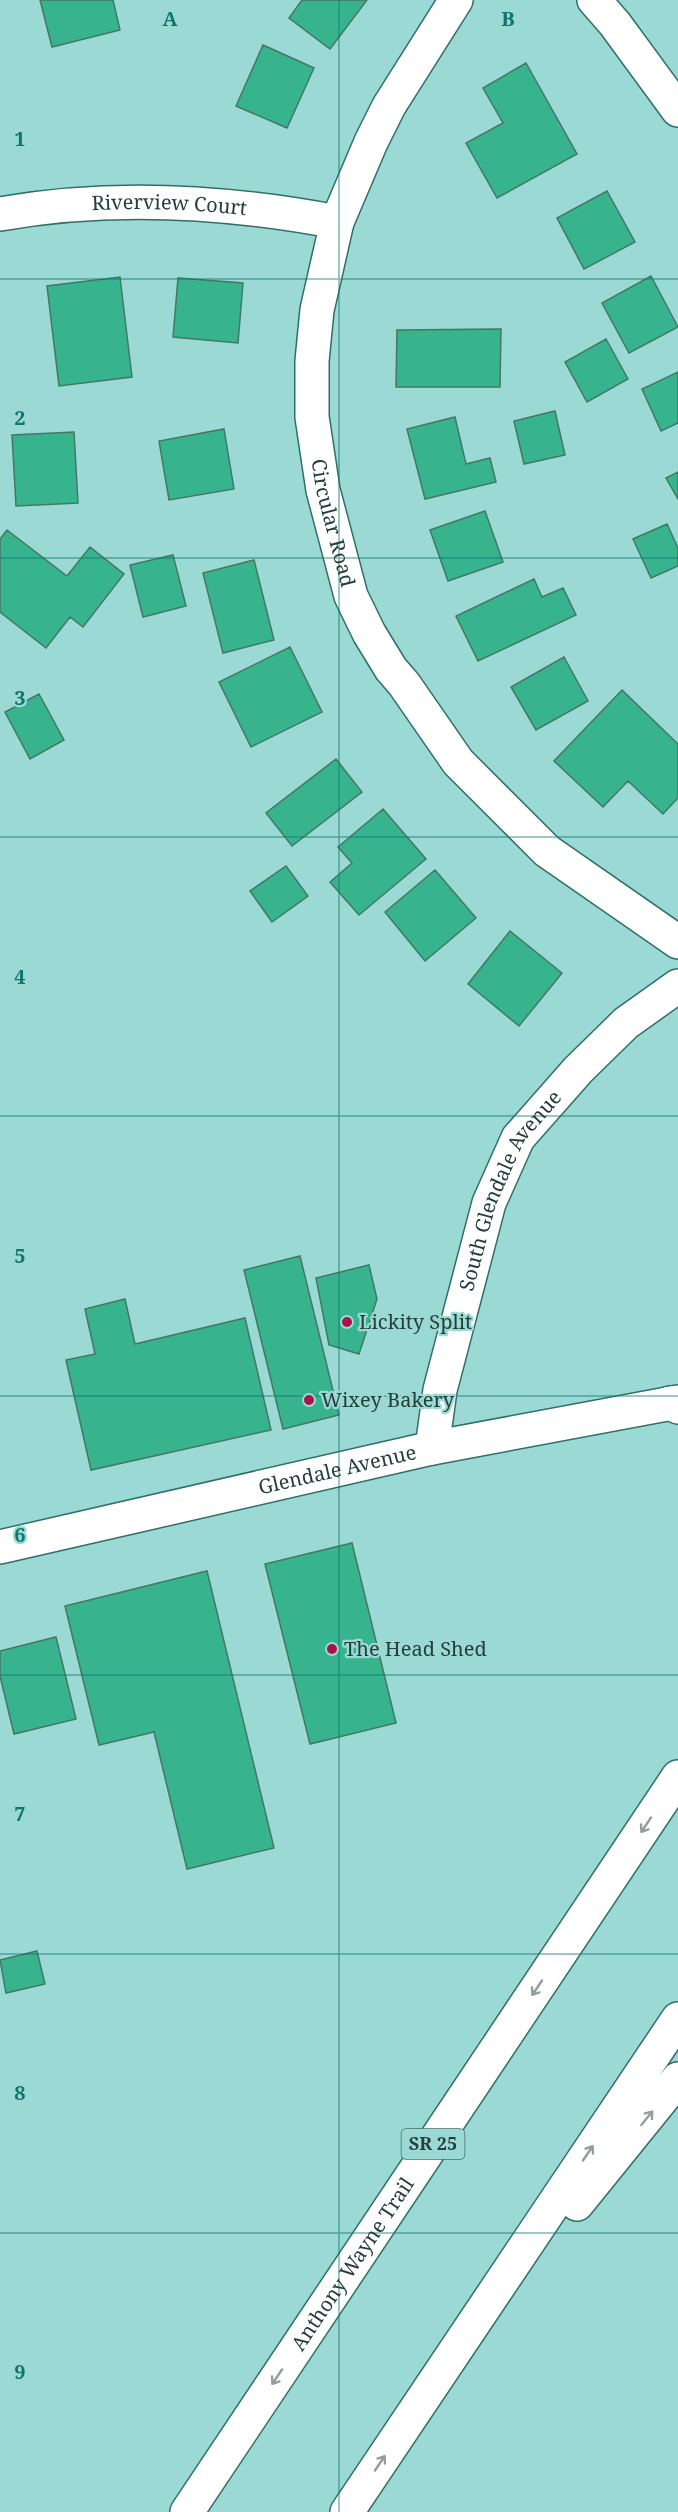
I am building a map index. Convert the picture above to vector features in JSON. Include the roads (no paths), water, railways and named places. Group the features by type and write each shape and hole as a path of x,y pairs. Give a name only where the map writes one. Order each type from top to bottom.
{"main road":[{"name":"Circular Road","path":"456,0 389,106 337,222 317,310 312,361 312,417 323,490 351,596 364,624 391,669 458,762 547,850 678,942"},
{"path":"594,0 615,24 678,110"},
{"name":"Riverview Court","path":"0,214 92,202 148,201 271,209 337,222"},
{"name":"South Glendale Avenue","path":"432,1448 440,1390 489,1203 518,1138 578,1071 626,1023 678,986"},
{"name":"Glendale Avenue","path":"0,1547 432,1448 675,1404"},
{"name":"Anthony Wayne Trail","path":"187,2512 678,1777"},
{"path":"655,2053 678,2007"},
{"path":"347,2512 678,2019"},
{"path":"439,2376 678,2079"}],"place":[{"name":"Lickity Split","path":"347,1322"},
{"name":"Wixey Bakery","path":"309,1400"},
{"name":"The Head Shed","path":"332,1649"}]}
